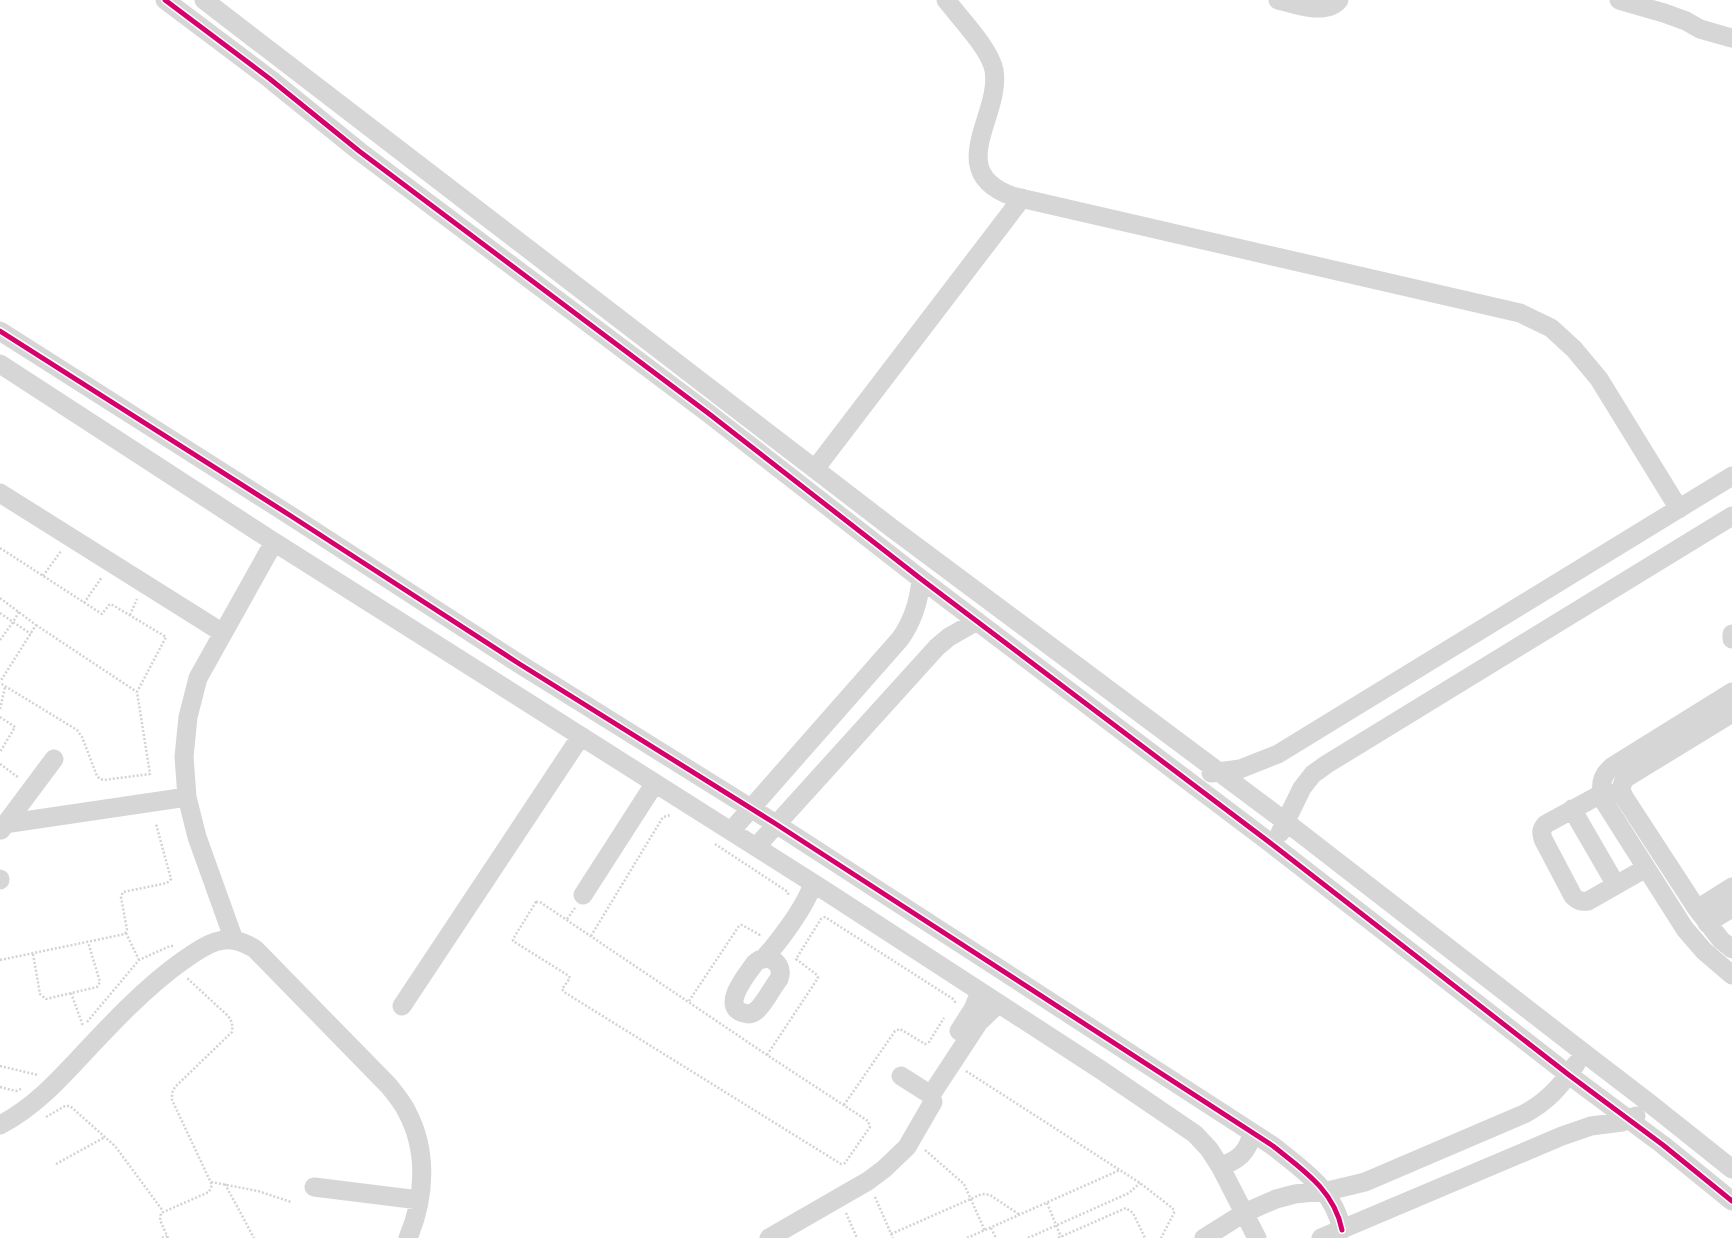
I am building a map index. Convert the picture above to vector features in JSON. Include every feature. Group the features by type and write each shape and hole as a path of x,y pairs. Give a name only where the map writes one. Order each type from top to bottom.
{"street":[{"path":"165,0 270,79 359,151 708,413 921,579 1273,844 1569,1075 1663,1145 1732,1201"},
{"path":"204,0 893,529 1286,822 1648,1102 1732,1169"},
{"path":"946,0 984,49 994,68 995,89 978,148 981,169 986,178 1002,192 1022,198 1520,313 1551,328 1574,349 1599,379 1679,509"},
{"path":"1278,0 1306,8 1326,8 1336,4 1339,0"},
{"path":"1619,0 1664,13 1686,21 1700,29 1732,38"},
{"path":"816,469 1022,198"},
{"path":"0,331 292,516 518,663 776,824 1273,1146 1324,1190 1336,1209 1342,1230"},
{"path":"0,364 274,542 756,846 1101,1070 1195,1134 1209,1149 1220,1166 1257,1238"},
{"path":"1186,780 1195,775 1220,773 1240,769 1278,754 1732,476"},
{"path":"0,493 223,633"},
{"path":"1273,844 1286,822 1302,788 1313,774 1732,516"},
{"path":"882,548 893,529"},
{"path":"234,940 197,837 187,797 184,757 188,717 198,678 274,542"},
{"path":"731,831 900,640 913,617 920,592 921,579"},
{"path":"756,846 937,647 949,637 977,621"},
{"path":"1732,634 1732,639"},
{"path":"1732,692 1613,766 1604,776 1601,794 1685,929 1704,951 1732,975"},
{"path":"1732,713 1626,778 1621,785 1622,793 1702,916 1732,949"},
{"path":"402,1006 581,736"},
{"path":"2,827 54,759"},
{"path":"583,895 654,783"},
{"path":"1622,793 1601,794 1546,824 1542,828 1541,834 1573,896 1577,900 1583,902 1588,901 1646,868"},
{"path":"2,827 187,797"},
{"path":"1572,809 1616,885"},
{"path":"820,888 811,909 779,960 779,978 758,1009 747,1014 742,1013 734,1004 736,992 755,963 762,959 774,946 804,902 820,888"},
{"path":"1702,916 1732,888"},
{"path":"1702,916 1732,908"},
{"path":"0,1125 11,1119 48,1091 123,1014 175,966 214,942 234,940 245,943 255,949 390,1086 407,1111 418,1140 422,1170 415,1222 408,1238"},
{"path":"762,959 772,960 779,967"},
{"path":"926,1092 969,1016 980,992"},
{"path":"926,1092 979,1022 998,1004"},
{"path":"1204,1238 1244,1213 1276,1199 1295,1194 1343,1188 1365,1182 1524,1114 1545,1101 1563,1084 1584,1054"},
{"path":"769,1238 868,1182 896,1159 907,1147 932,1106 933,1098 901,1076"},
{"path":"1321,1238 1562,1136 1591,1126 1629,1120 1637,1116 1648,1102"},
{"path":"1220,1166 1229,1164 1238,1159 1245,1152 1250,1143 1252,1133"},
{"path":"314,1186 419,1200"}],"path":[{"path":"43,576 70,537"},
{"path":"0,548 102,614 111,604 166,637 137,692 151,772 148,775 104,780 100,779 97,776 82,737 76,730 0,682 36,625"},
{"path":"84,603 112,563"},
{"path":"0,598 36,625 137,692"},
{"path":"0,640 19,612"},
{"path":"0,613 31,634"},
{"path":"0,709 6,687"},
{"path":"0,717 15,727 0,752"},
{"path":"0,764 32,787"},
{"path":"591,936 663,817 670,814 677,819"},
{"path":"139,960 126,933 127,930 121,897 123,892 168,883 171,879 156,824"},
{"path":"709,840 788,892 784,901"},
{"path":"536,902 538,902 689,1001 767,1056 868,1121 870,1125 845,1163 842,1164 564,992 562,989 570,978 569,976 514,942 513,939 536,902"},
{"path":"767,1056 818,978 816,974 796,959 821,919 825,917 953,999 955,1002 950,1010"},
{"path":"689,1001 739,926 742,925 760,935 763,933"},
{"path":"0,960 126,933"},
{"path":"33,954 41,996 46,999 97,987 100,984 88,942"},
{"path":"162,1238 167,1237 159,1217 163,1211 209,1192 211,1188 211,1182 172,1100 172,1093 175,1087 232,1032 233,1026 228,1016 175,966"},
{"path":"71,993 83,1026"},
{"path":"844,1105 894,1030 900,1029 925,1044 929,1042 946,1016"},
{"path":"0,1066 40,1076"},
{"path":"962,1068 1140,1183 1174,1210 1161,1238"},
{"path":"42,1119 65,1106 70,1106 115,1146 163,1211"},
{"path":"56,1164 105,1137"},
{"path":"939,1162 964,1184 985,1231"},
{"path":"967,1238 1120,1170"},
{"path":"211,1182 258,1191 290,1202"},
{"path":"868,1182 893,1238"},
{"path":"1028,1238 1129,1194 1140,1183"},
{"path":"225,1184 254,1238"},
{"path":"892,1234 982,1194 990,1195 1020,1215"},
{"path":"839,1198 857,1238"},
{"path":"1047,1203 1060,1237 1126,1208 1133,1213 1145,1238"},
{"path":"991,1228 996,1238"}],"cycle path":[{"path":"165,0 270,79 359,151 708,413 921,579 1273,845 1569,1075 1663,1145 1732,1201"},
{"path":"0,331 291,516 518,663 776,824 1273,1146 1306,1173 1325,1192 1338,1216 1342,1230"}]}
